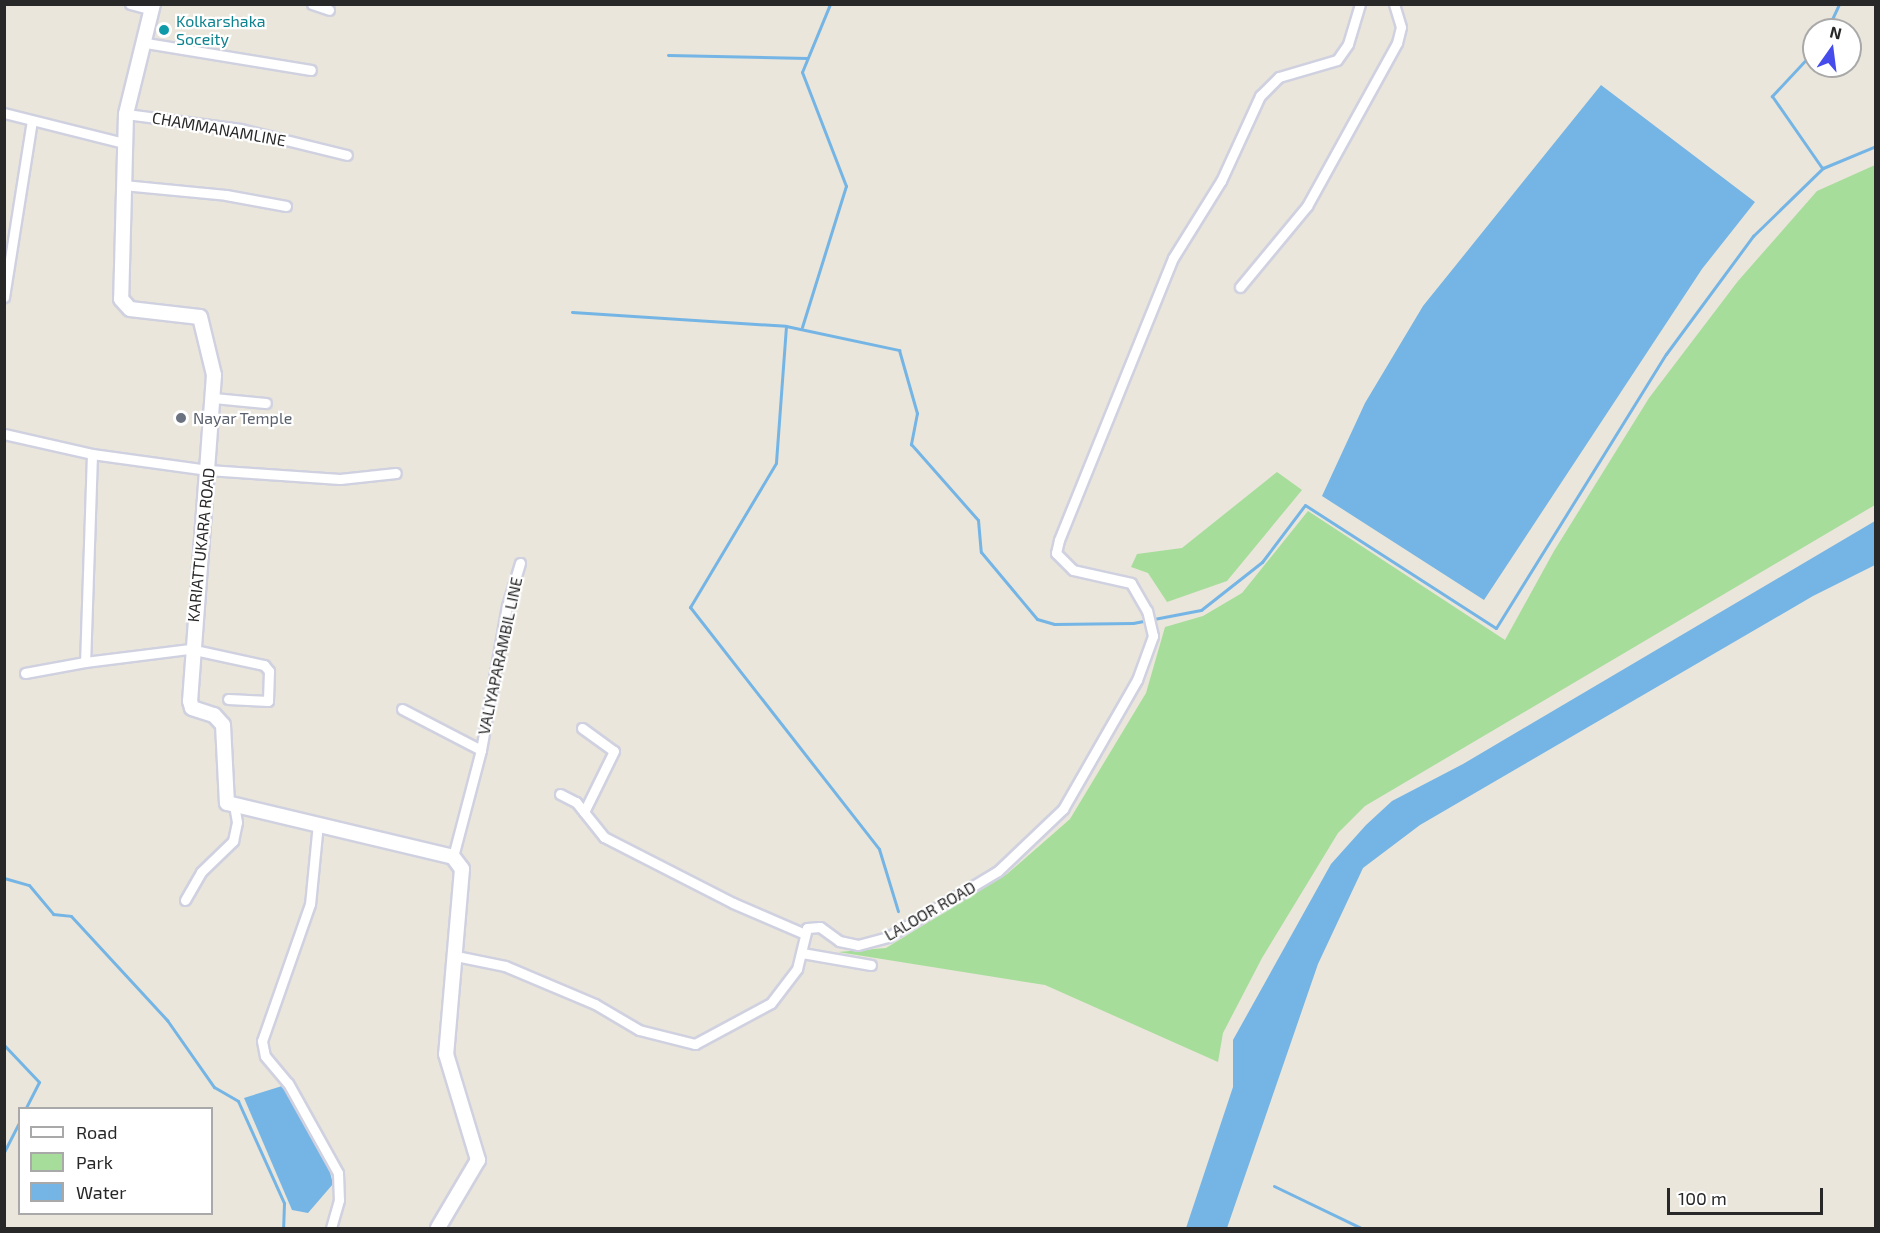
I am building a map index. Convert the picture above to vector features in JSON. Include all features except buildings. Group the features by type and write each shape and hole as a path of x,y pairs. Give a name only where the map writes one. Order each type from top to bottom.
{"street":[{"path":"130,4 152,7"},
{"path":"312,4 329,10"},
{"name":"LALOOR ROAD","path":"560,794 584,812 604,837 733,903 846,943 872,944 999,871 1063,809 1080,783 1146,663 1151,628 1148,614 1126,580 1073,570 1056,553 1059,540 1173,258 1221,181 1260,96 1279,77 1336,60 1348,44 1360,4"},
{"path":"1240,287 1307,206 1398,43 1401,27 1394,4"},
{"name":"KARIATTUKARA ROAD","path":"152,7 146,43 126,114 123,143 122,303 129,309 200,317 214,375 208,470 190,649 190,701 192,708 214,715 223,725 226,803 234,805"},
{"path":"146,43 311,70"},
{"path":"4,113 123,143"},
{"name":"CHAMMANAMLINE","path":"126,114 241,129 346,155"},
{"path":"4,297 32,121"},
{"path":"123,185 225,195 286,206"},
{"path":"213,398 266,403"},
{"path":"4,434 92,454 208,470 340,479 396,473"},
{"path":"85,662 92,454"},
{"name":"VALIYAPARAMBIL LINE","path":"453,857 481,750 507,606 520,563"},
{"path":"26,673 85,662 190,649 264,665 269,671 268,701 228,699"},
{"path":"402,709 481,750"},
{"path":"582,728 614,752 584,812"},
{"path":"185,900 201,872 233,841 237,822 234,805 318,823 453,857 462,869 446,1054 478,1160 438,1228"},
{"path":"318,823 310,904 262,1041 265,1056 288,1083 338,1173 339,1200 331,1228"},
{"path":"456,956 505,966 595,1004 639,1030 688,1045 735,1026 771,1003 788,984 802,954 810,929"},
{"path":"802,954 871,965"}],"green space":[{"path":"1875,165 1875,505 1365,806 1338,833 1262,958 1223,1033 1218,1062 1045,985 838,952 886,948 1007,874 1070,819 1146,693 1165,627 1203,616 1242,593 1308,511 1505,640 1554,551 1649,398 1738,281 1817,191"},
{"path":"1277,472 1302,490 1227,581 1167,602 1148,573 1131,567 1137,554 1182,548"}],"water":[{"path":"1601,85 1755,202 1702,269 1484,600 1322,496 1365,403 1423,306"},
{"path":"1875,521 1875,565 1813,596 1420,825 1363,868 1318,964 1227,1228 1186,1228 1233,1087 1233,1040 1331,864 1366,825 1392,801 1463,764"},
{"path":"282,1086 324,1149 333,1184 308,1213 292,1210 244,1098"}],"waterway":[{"path":"802,327 846,186 802,72 830,4"},
{"path":"1833,18 1839,4"},
{"path":"668,55 807,58"},
{"path":"1802,64 1772,96 1822,168"},
{"path":"572,312 786,326 899,350 917,413 911,444 978,520 981,552 1037,619 1054,624 1133,623 1201,610 1262,562 1305,505 1496,628 1666,354 1753,236 1823,168 1876,146"},
{"path":"786,326 776,463 690,607 879,849 898,911"},
{"path":"4,878 29,885 53,914 71,916 167,1020 214,1087 238,1101 284,1203 283,1228"},
{"path":"4,1045 39,1082 26,1107"},
{"path":"4,1152 18,1125"},
{"path":"1274,1186 1361,1228"}],"place":[{"name":"Kolkarshaka Soceity","path":"164,30"},
{"name":"Nayar Temple","path":"181,418"}]}
